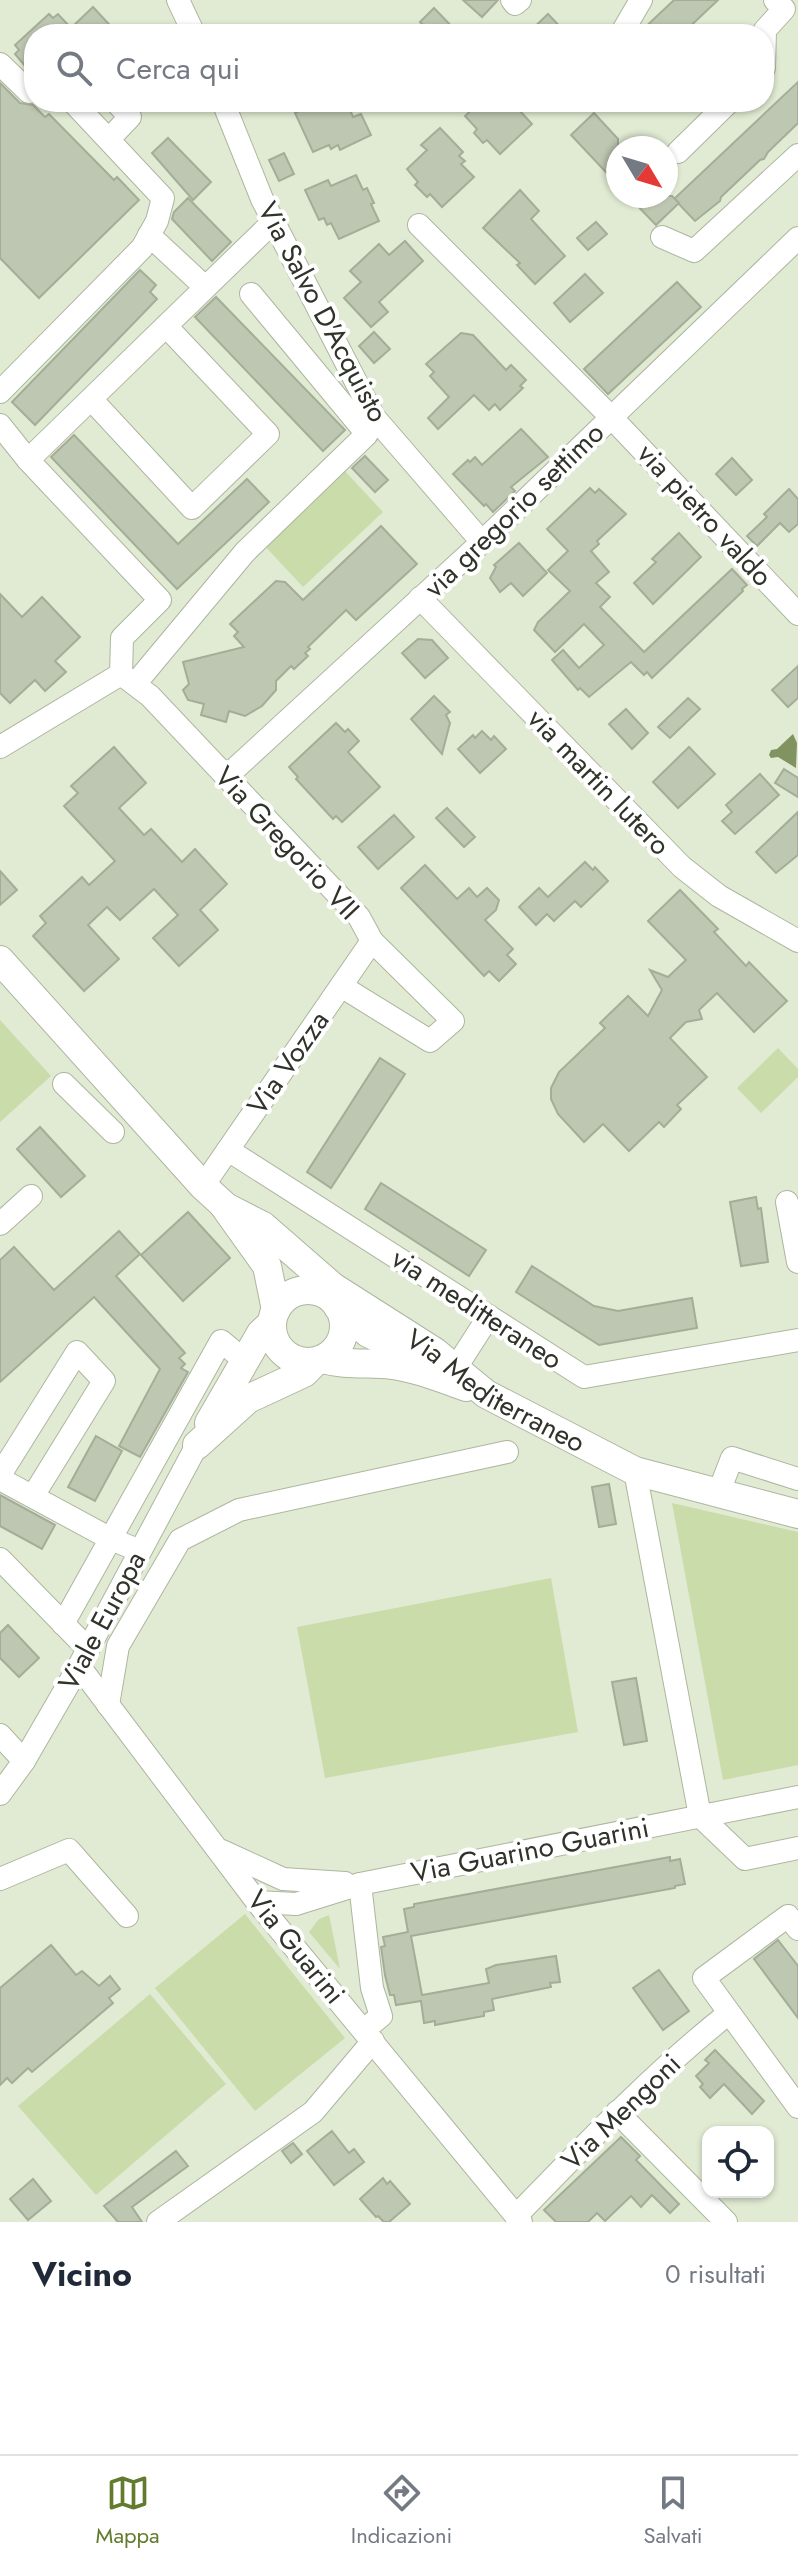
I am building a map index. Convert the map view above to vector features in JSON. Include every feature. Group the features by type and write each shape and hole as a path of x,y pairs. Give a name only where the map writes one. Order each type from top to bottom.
{"main road":[{"name":"Via Mediterraneo","path":"0,960 203,1186 314,1291"},
{"name":"Via Mediterraneo","path":"224,1206 267,1266 274,1316"},
{"name":"Via Mediterraneo","path":"224,1206 263,1226 333,1287 435,1352 486,1394 635,1471 798,1514"},
{"path":"197,1445 261,1333 292,1295 314,1291 331,1300 368,1333 428,1361 486,1394"},
{"path":"197,1445 248,1399 304,1373 333,1352 343,1330 338,1307"},
{"path":"274,1316 272,1334 283,1353 304,1362 319,1360 391,1365 421,1371 486,1394"}],"street":[{"path":"178,0 189,24"},
{"path":"627,24 641,0"},
{"path":"770,24 784,9 775,0"},
{"path":"0,64 24,87"},
{"path":"0,392 142,248 157,221 163,198 83,112"},
{"path":"109,139 130,117 125,112"},
{"name":"Via Salvo D'Acquisto","path":"227,112 274,221 374,417 482,542"},
{"path":"678,152 719,112"},
{"path":"662,237 694,251 798,155"},
{"path":"28,460 274,221"},
{"name":"via pietro valdo","path":"419,225 611,417 798,614"},
{"path":"149,235 205,287"},
{"name":"via gregorio settimo","path":"226,777 482,542 796,245"},
{"path":"0,747 128,679 245,552 367,434 251,294"},
{"path":"91,399 192,508 268,434 166,326"},
{"path":"0,425 28,460 160,600 122,638 128,679"},
{"name":"via martin lutero","path":"420,598 682,867 719,896 798,941"},
{"name":"Via Gregorio VII","path":"128,679 150,696 359,917 372,941 453,1021 430,1041 341,986"},
{"name":"Via Vozza","path":"203,1186 372,941"},
{"path":"64,1084 113,1132"},
{"name":"via meditteraneo","path":"228,1150 584,1377 798,1340"},
{"path":"0,1224 31,1196"},
{"path":"787,1202 798,1262"},
{"path":"455,1369 489,1316"},
{"path":"63,1624 221,1341 245,1361"},
{"path":"33,1496 104,1381 77,1352 0,1477 33,1496 111,1539 140,1551"},
{"name":"Viale Europa","path":"0,1794 24,1761 83,1657 197,1445"},
{"path":"108,1705 118,1646 180,1540 239,1510 507,1452"},
{"path":"718,1494 732,1458 798,1479"},
{"path":"635,1471 700,1816 745,1859 798,1848"},
{"name":"Via Guarini","path":"0,1559 63,1624 108,1705 257,1902 519,2219"},
{"path":"0,1735 24,1761"},
{"name":"Via Guarino Guarini","path":"257,1902 296,1904 360,1884 798,1797"},
{"name":"Via Guarino Guarini","path":"218,1849 283,1879 360,1884"},
{"path":"0,1879 69,1850 127,1916"},
{"path":"257,1902 264,1890 283,1879"},
{"path":"158,2222 313,2112 381,2016 372,1988 360,1884"},
{"path":"283,1933 296,1904"},
{"path":"798,1929 788,1916 704,1978 798,2107"},
{"name":"Via Mengoni","path":"519,2219 617,2112 729,2013"},
{"path":"617,2112 726,2222"}],"shaded area":[{"path":"342,468 383,512 303,587 262,543"},
{"path":"793,734 797,743 796,768 769,755 771,750 777,749"},
{"path":"0,1020 51,1076 0,1122"},
{"path":"778,1048 798,1069 798,1077 761,1113 737,1088"},
{"path":"672,1503 798,1532 798,1765 723,1780"},
{"path":"551,1578 578,1732 325,1778 297,1627"},
{"path":"245,1914 345,2038 255,2111 155,1988"},
{"path":"329,1915 340,1969 309,1932 319,1919"},
{"path":"150,1994 226,2084 96,2195 18,2106"}],"building":[{"path":"463,0 498,0 482,17"},
{"path":"674,0 718,0 693,24 649,24"},
{"path":"93,7 109,24 75,24"},
{"path":"434,8 449,24 422,24 420,22"},
{"path":"49,14 53,18 58,14 67,24 38,24"},
{"path":"548,14 558,24 538,24"},
{"path":"24,37 24,65 15,54 19,50 15,45"},
{"path":"798,82 798,123 720,201 695,221 678,203 678,195 766,112 774,112 774,105"},
{"path":"0,83 24,104 24,112 40,112 45,117 49,114 114,180 117,177 139,200 39,298 0,258"},
{"path":"351,112 353,117 361,114 371,135 340,150 338,145 331,149 329,145 313,152 295,113"},
{"path":"469,112 521,112 532,124 500,154 487,140 483,143 474,133 477,129 465,116"},
{"path":"594,113 615,136 606,136 606,172 571,135"},
{"path":"440,128 463,152 459,156 465,161 461,164 474,177 442,207 430,194 427,197 415,185 418,182 407,169 427,150 421,145"},
{"path":"168,138 211,182 193,200 152,153"},
{"path":"284,153 294,174 279,181 269,160"},
{"path":"356,175 363,190 367,188 379,221 339,239 331,223 327,225 324,218 319,220 305,190 328,180 331,186"},
{"path":"520,190 539,211 531,219 565,256 535,284 517,265 520,263 483,228"},
{"path":"188,198 231,242 212,261 172,219 174,212"},
{"path":"640,208 674,208 656,225"},
{"path":"596,222 607,234 588,250 577,238"},
{"path":"405,241 423,261 379,302 388,312 371,327 344,298 361,282 350,271 379,244 389,255"},
{"path":"140,270 156,285 150,292 157,299 35,425 12,402"},
{"path":"585,274 603,293 570,322 554,303"},
{"path":"677,282 701,307 608,394 584,369"},
{"path":"216,297 345,430 323,451 195,317"},
{"path":"374,332 390,349 374,363 359,346"},
{"path":"461,333 473,335 506,370 511,365 526,380 520,386 523,388 500,410 495,404 489,410 474,395 438,429 428,418 449,397 430,376 434,372 426,364"},
{"path":"521,429 548,457 511,487 515,491 493,512 453,474 475,457 482,465"},
{"path":"74,435 178,544 247,479 269,502 177,589 51,457"},
{"path":"365,456 388,480 375,492 352,468"},
{"path":"732,458 752,480 736,495 716,474"},
{"path":"590,488 595,493 599,489 626,514 597,541 599,544 591,551 609,572 596,583 610,597 600,607 644,652 732,569 747,585 652,678 647,672 644,675 631,662 589,697 580,688 578,690 552,660 563,650 579,668 604,645 584,624 555,652 534,630 538,622 570,591 548,570 568,551 547,529"},
{"path":"789,489 798,499 798,524 789,532 780,523 757,546 747,536"},
{"path":"381,526 417,564 356,620 346,610 308,647 310,649 305,653 308,656 294,669 291,666 276,681 276,690 262,706 245,716 229,711 226,722 201,715 204,704 188,700 183,690 189,684 183,662 244,647 234,636 238,632 230,624 276,581 285,582 303,600"},
{"path":"679,533 701,557 653,604 634,583 656,562 652,559"},
{"path":"519,543 547,573 523,596 511,583 500,592 490,578 496,567 494,565"},
{"path":"0,594 22,617 42,597 80,637 55,661 66,672 45,691 35,680 10,703 0,693"},
{"path":"418,639 432,640 448,658 425,678 402,653"},
{"path":"798,666 798,698 788,707 772,690"},
{"path":"434,696 450,712 446,715 450,723 442,754 411,719"},
{"path":"688,698 700,709 670,738 658,727"},
{"path":"626,709 648,733 632,749 609,724"},
{"path":"336,723 345,732 348,729 359,741 348,752 380,787 342,822 336,816 333,819 296,779 298,777 289,767"},
{"path":"482,731 491,740 494,736 506,749 480,773 458,749"},
{"path":"114,747 146,783 119,808 144,835 151,829 182,862 195,849 227,884 200,910 218,930 179,966 153,938 178,915 154,889 120,920 107,907 88,925 119,959 84,991 33,936 46,923 40,916 82,877 89,885 115,861 64,806 78,793 71,786"},
{"path":"689,747 715,774 678,808 653,782"},
{"path":"784,769 798,778 798,797 775,783"},
{"path":"760,774 779,795 735,834 722,821 732,812 726,805"},
{"path":"447,808 475,837 464,847 436,818"},
{"path":"798,812 798,855 776,873 756,852"},
{"path":"394,815 414,837 378,869 358,847"},
{"path":"585,862 593,870 595,867 608,881 581,907 575,901 554,921 547,914 536,925 519,907 539,888 548,897"},
{"path":"425,865 457,899 469,888 477,897 487,888 499,900 496,910 485,920 513,949 507,955 516,964 499,981 489,971 484,976 401,888"},
{"path":"0,871 17,890 0,905"},
{"path":"680,890 718,929 714,932 746,966 749,962 787,1001 754,1032 717,993 699,1010 702,1019 686,1022 670,1038 707,1077 677,1105 681,1109 664,1127 659,1122 629,1151 603,1124 584,1142 558,1114 551,1099 551,1088 559,1072 605,1028 600,1023 628,996 648,1016 662,990 650,970 668,977 686,960 648,921"},
{"path":"380,1058 405,1074 331,1188 307,1172"},
{"path":"40,1127 85,1176 61,1197 17,1149"},
{"path":"381,1183 486,1250 469,1276 365,1209"},
{"path":"756,1197 758,1209 761,1208 768,1262 741,1266 730,1202"},
{"path":"188,1212 230,1258 183,1301 141,1255"},
{"path":"119,1231 140,1254 116,1276 185,1353 179,1358 185,1364 181,1368 188,1372 140,1457 119,1446 160,1369 94,1297 0,1382 0,1260 14,1247 54,1290"},
{"path":"532,1266 594,1306 618,1311 692,1298 697,1328 599,1345 516,1292"},
{"path":"96,1436 122,1451 95,1501 68,1487"},
{"path":"609,1484 616,1524 599,1527 592,1487"},
{"path":"0,1495 55,1525 42,1549 0,1526"},
{"path":"8,1625 39,1658 19,1677 0,1658 0,1633"},
{"path":"636,1678 647,1741 624,1745 612,1682"},
{"path":"670,1857 670,1861 680,1859 685,1884 675,1888 411,1936 422,1995 489,1983 486,1969 496,1965 556,1956 560,1982 550,1983 551,1987 492,1999 494,2010 484,2012 484,2016 435,2025 435,2021 424,2023 421,2001 396,2005 394,1995 390,1995 381,1947 385,1946 383,1937 408,1932 404,1909 414,1907 414,1904"},
{"path":"778,1940 798,1966 798,2018 754,1959"},
{"path":"51,1945 76,1975 82,1971 99,1986 110,1976 120,1989 109,1998 113,2003 32,2072 28,2068 12,2083 7,2078 0,2085 0,1988"},
{"path":"659,1970 689,2011 663,2030 633,1988"},
{"path":"715,2050 764,2101 752,2114 724,2084 710,2098 700,2087 703,2084 696,2076 709,2063 705,2060"},
{"path":"332,2131 349,2153 354,2149 364,2162 334,2185 307,2151"},
{"path":"621,2137 640,2156 636,2160 679,2204 670,2213 652,2195 641,2207 631,2196 605,2221 597,2213 588,2222 556,2222 544,2210"},
{"path":"293,2143 302,2154 291,2163 282,2151"},
{"path":"176,2151 188,2166 132,2207 142,2222 118,2222 104,2206"},
{"path":"383,2178 387,2184 390,2181 410,2204 389,2222 376,2217 360,2199"},
{"path":"33,2179 51,2201 28,2220 10,2199"}]}
